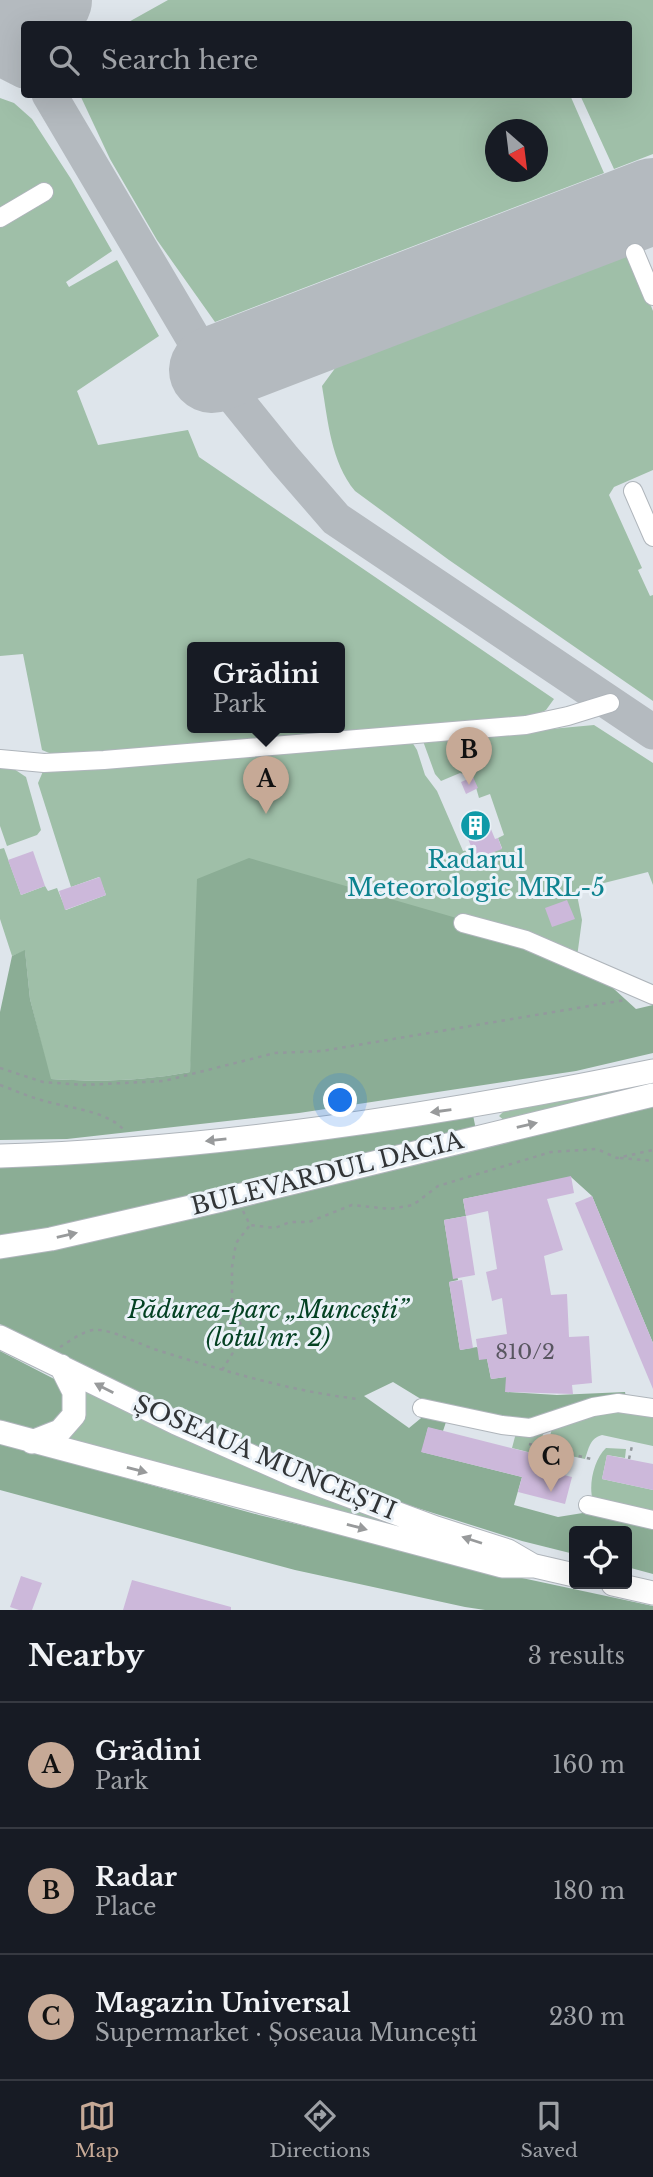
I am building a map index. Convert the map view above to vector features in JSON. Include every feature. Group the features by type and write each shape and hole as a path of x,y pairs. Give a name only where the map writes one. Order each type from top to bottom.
{"main road":[{"name":"BULEVARDUL DACIA","path":"0,1156 135,1148 314,1129 484,1105 653,1071"},
{"name":"BULEVARDUL DACIA","path":"0,1247 51,1239 236,1196 653,1095"},
{"path":"484,1105 489,1133"},
{"name":"ȘOSEAUA MUNCEȘTI","path":"0,1337 176,1423 296,1476 436,1528 508,1551 535,1566"},
{"path":"32,1443 60,1431 74,1415 74,1392 52,1362"},
{"name":"ȘOSEAUA MUNCEȘTI","path":"0,1432 32,1443 502,1566 535,1566 569,1574"},
{"path":"632,1588 653,1592"}],"lane":[{"path":"0,218 44,192"},
{"path":"635,253 653,296"},
{"path":"634,491 651,525"},
{"path":"0,758 44,763 104,760 526,725 610,703"},
{"path":"463,923 526,940 653,995"},
{"path":"422,1408 502,1425 530,1427 593,1407 618,1403 653,1408"},
{"path":"588,1504 653,1520"}],"path":[{"path":"0,1068 43,1082 83,1085 164,1081 275,1053 322,1051 653,995"},
{"path":"0,1085 118,1124 131,1138 135,1148"},
{"path":"250,1225 275,1228 290,1222 309,1222 352,1205 390,1209 413,1205 438,1186 551,1152 597,1149 617,1158 653,1161"},
{"path":"617,1158 653,1150"},
{"path":"236,1196 250,1225"},
{"path":"222,1370 241,1340 242,1327 232,1307 232,1268 236,1243 250,1225"},
{"path":"52,1362 94,1330 113,1333 141,1346 222,1370 322,1395 358,1399"},
{"path":"629,1459 632,1446"}],"green space":[{"path":"168,0 653,0 653,154 614,169 581,98 632,98 632,21 130,21"},
{"path":"0,98 14,103 32,119 71,179 112,251 66,282 69,287 117,260 159,336 77,391 98,445 188,430 199,457 554,699 546,710 534,716 253,743 54,755 42,750 23,654 0,656 0,222 53,191 48,185 0,212"},
{"path":"81,98 571,98 604,173 215,322 157,240 110,159"},
{"path":"628,255 634,263 653,311 653,470 614,487 609,495 642,568 638,570 650,596 653,595 653,701 449,560 355,491 336,454 322,386 336,367"},
{"path":"594,725 653,763 653,885 648,872 576,890 582,920 577,957 193,1037 190,1072 121,1080 50,1079 30,999 25,951 12,956 0,919 0,849 4,848 21,895 45,886 48,891 57,888 66,910 106,895 99,877 71,887 38,783 44,769 90,770 412,742 425,775 437,791 463,851 472,849 476,859 502,848 498,838 504,835 490,794 479,798 473,777 460,773 441,781 435,774 423,741"},
{"path":"0,768 14,769 26,777 41,830 37,835 7,846 0,826"},
{"path":"249,858 460,919 603,979 636,1009 653,1005 653,1053 576,1071 299,1113 67,1139 0,1140 0,1012 12,956 25,950 30,999 51,1079 120,1080 190,1072 197,879"},
{"path":"653,1079 653,1087 506,1122 499,1116 506,1109"},
{"name":"Pădurea-parc „Muncești” (lotul nr. 2)","path":"653,1107 653,1343 592,1196 571,1177 463,1199 466,1216 444,1220 451,1264 456,1269 458,1280 449,1282 460,1350 477,1347 487,1359 491,1379 506,1377 506,1392 557,1395 625,1392 626,1398 535,1423 434,1407 393,1382 364,1396 409,1428 426,1414 447,1419 443,1431 428,1428 422,1452 522,1477 514,1505 558,1517 595,1511 653,1525 653,1574 632,1568 632,1526 569,1526 569,1553 522,1541 392,1500 233,1440 0,1324 0,1257 51,1249"},
{"path":"473,1115 476,1130 139,1212 0,1236 0,1162"},
{"path":"0,1351 60,1382 71,1405 44,1433 0,1421"},
{"path":"77,1383 455,1545 63,1439"},
{"path":"612,1407 653,1413 653,1446 602,1435 592,1441 585,1459 571,1456 569,1461 545,1457 552,1428"},
{"path":"544,1432 536,1454 512,1448 516,1433"},
{"path":"0,1443 259,1515 508,1575 653,1606 653,1610 485,1610 465,1607 295,1570 0,1490"},
{"path":"606,1448 626,1449 625,1458 607,1455 602,1479 653,1490 653,1515 593,1501 593,1473"}],"building":[{"path":"473,777 478,788 466,794 461,782"},
{"path":"484,812 502,849 476,859 461,821"},
{"path":"33,851 45,886 21,895 8,860"},
{"path":"100,877 106,895 65,910 59,891"},
{"path":"567,900 575,919 552,927 545,908"},
{"path":"571,1176 574,1193 547,1199 563,1250 544,1256 551,1295 567,1294 569,1337 589,1336 592,1383 572,1385 573,1394 505,1392 506,1377 491,1379 487,1359 479,1360 476,1339 507,1334 502,1298 492,1301 486,1272 497,1269 488,1211 466,1216 463,1199"},
{"path":"592,1196 653,1343 653,1389 575,1203"},
{"path":"466,1216 475,1275 453,1279 444,1220"},
{"path":"462,1280 473,1348 460,1350 449,1282"},
{"path":"428,1427 559,1460 556,1473 572,1477 565,1504 518,1492 522,1477 421,1452"},
{"path":"607,1455 653,1464 653,1490 602,1479"},
{"path":"21,1576 42,1583 32,1610 10,1607"},
{"path":"132,1580 231,1607 231,1610 123,1610"}],"taxiway":[{"path":"49,21 61,0"},
{"path":"0,59 21,70"},
{"path":"51,98 212,370 336,519 653,732"}],"runway":[{"path":"0,28 49,0"},
{"path":"212,370 653,201"}],"place":[{"name":"Radar","path":"469,785"},
{"name":"Grădini","path":"266,814"},
{"name":"Radarul Meteorologic MRL-5","path":"476,825"},
{"name":"Magazin Universal","path":"551,1492"}]}
